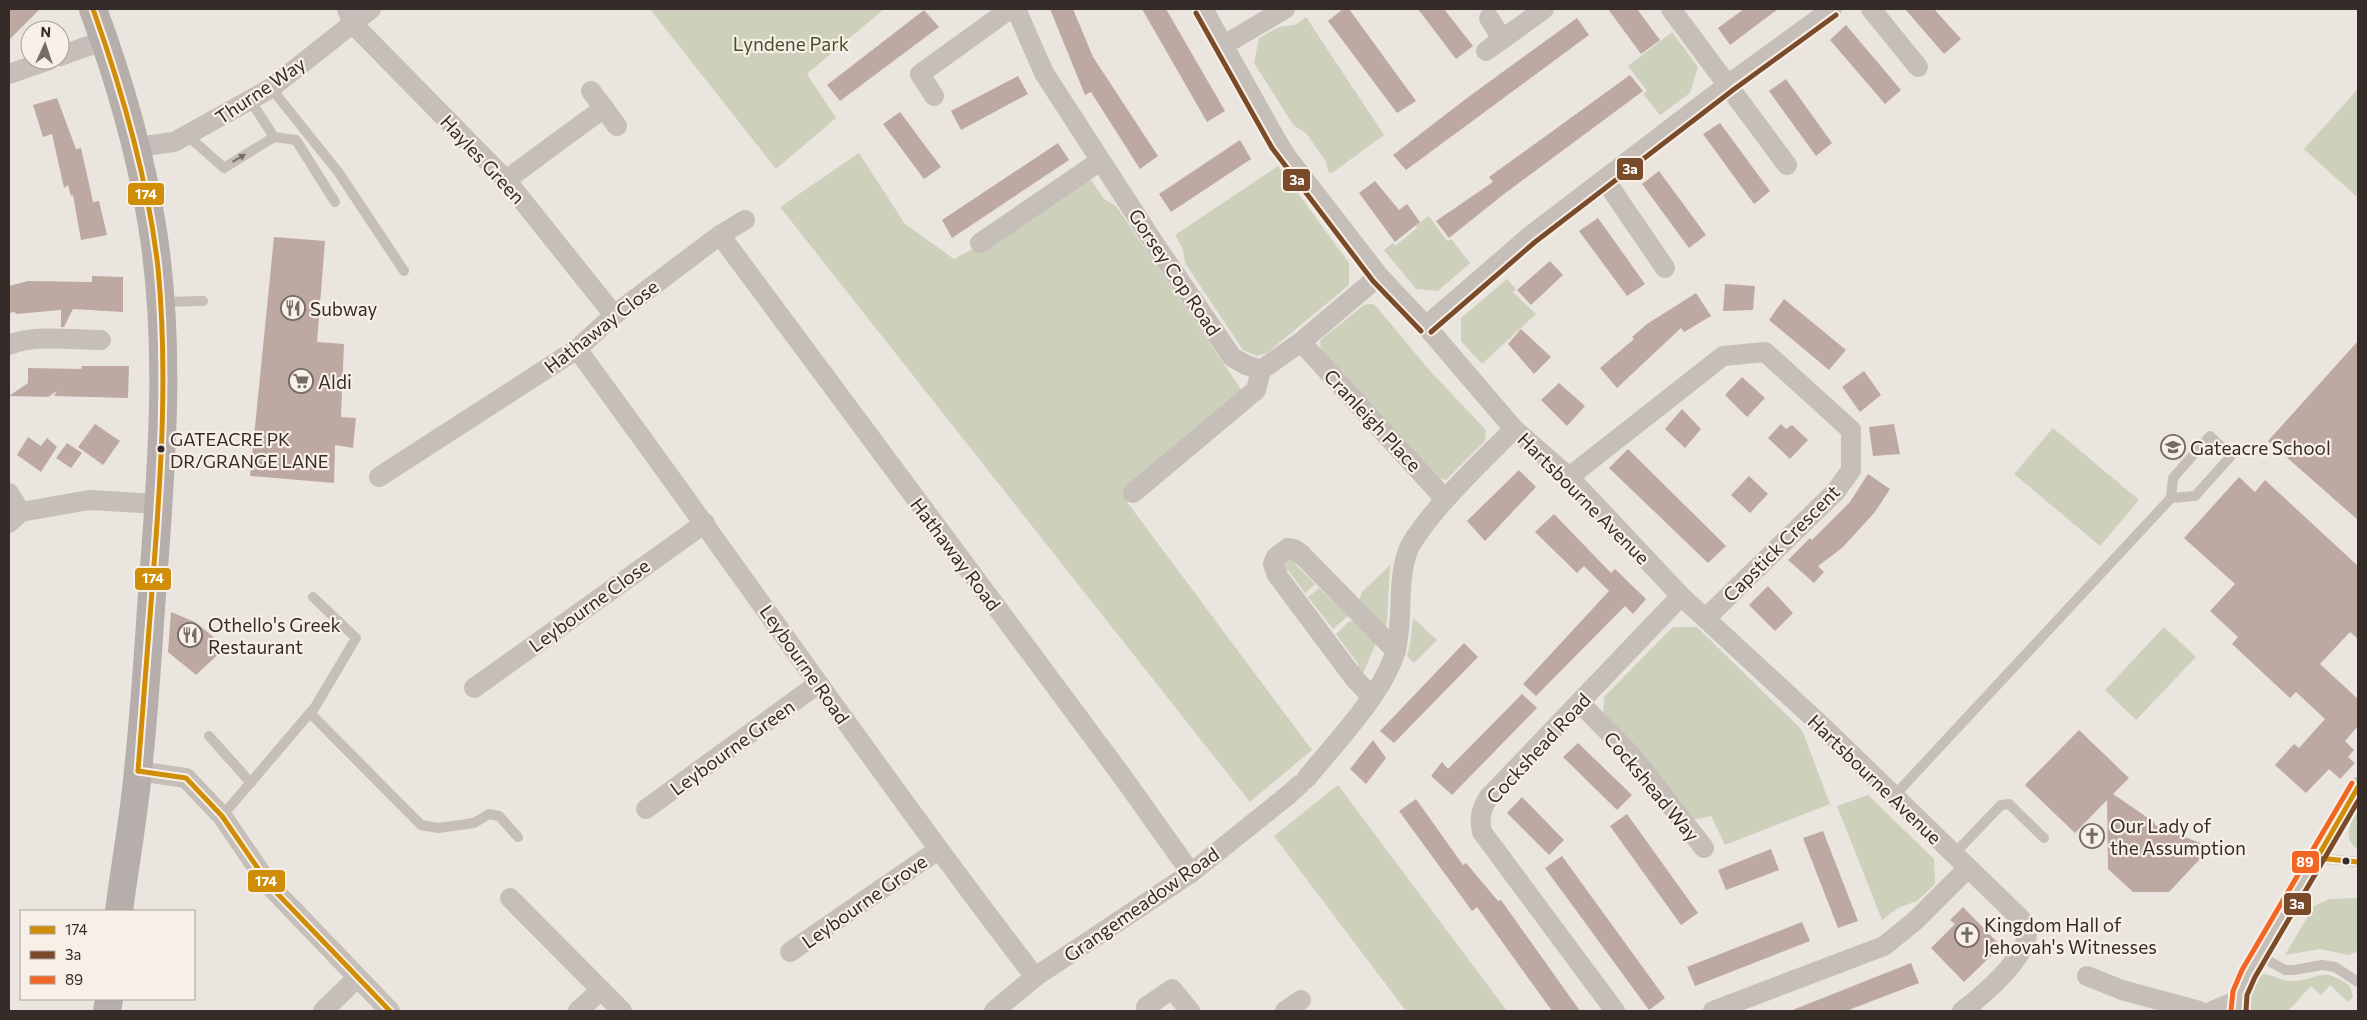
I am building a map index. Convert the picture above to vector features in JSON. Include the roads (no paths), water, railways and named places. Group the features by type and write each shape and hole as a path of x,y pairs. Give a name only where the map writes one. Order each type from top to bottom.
{"street":[{"path":"93,9 116,70 137,147 152,226 161,302 164,425 159,504 138,771 119,910"},
{"name":"Thurne Way","path":"137,147 163,145 188,136 271,88 350,16 372,9"},
{"path":"934,96 920,74 1010,9"},
{"name":"Gorsey Cop Road","path":"1016,9 1044,72 1100,161 1232,358 1261,370"},
{"name":"Hartsbourne Avenue","path":"1203,9 1278,143 1379,276 1426,326 1514,429 1569,477 1681,596 1894,796 2021,919 2027,933 2024,947 2017,958 1972,1008"},
{"path":"1224,45 1285,9"},
{"path":"1489,18 1494,45 1544,9"},
{"path":"1426,326 1530,236 1729,84 1832,9"},
{"path":"1871,9 1918,68"},
{"path":"1676,11 1787,165"},
{"name":"Hayles Green","path":"350,16 506,180 614,315"},
{"path":"70,52 105,40"},
{"path":"591,91 617,126"},
{"path":"506,180 604,108"},
{"path":"980,243 1100,161"},
{"path":"1605,180 1664,268"},
{"name":"Hathaway Close","path":"378,477 578,349 614,315 720,236 745,220"},
{"name":"Hathaway Road","path":"720,236 1116,768 1191,873"},
{"path":"1133,493 1256,390 1261,370 1301,342 1379,276"},
{"path":"9,345 20,340 101,340"},
{"name":"Cranleigh Place","path":"1301,342 1445,499"},
{"name":"Leybourne Road","path":"578,349 705,522 818,684 938,850 1035,977"},
{"name":"Capstick Crescent","path":"1569,477 1723,356 1766,352 1851,430 1851,470 1836,491 1706,618"},
{"path":"1306,779 1386,677 1396,651 1405,562 1416,536 1445,499 1514,429"},
{"path":"9,493 15,517 90,500 159,504"},
{"name":"Leybourne Close","path":"474,688 705,522"},
{"path":"1372,697 1354,678 1277,575 1273,564 1276,558 1288,548 1302,554 1396,651"},
{"name":"Cockshead Road","path":"1615,1011 1482,832 1480,821 1481,809 1488,798 1580,704 1681,596"},
{"name":"Leybourne Green","path":"646,809 818,684"},
{"name":"Cockshead Way","path":"1580,704 1634,757 1704,848"},
{"path":"138,771 186,778 222,816 270,886 390,1011"},
{"path":"2212,1011 2239,1005 2245,981 2358,786"},
{"name":"Grangemeadow Road","path":"994,1011 1035,977 1191,873 1288,796"},
{"name":"Leybourne Grove","path":"790,952 938,850"},
{"path":"1712,1011 1884,946 1916,920 1968,869"},
{"path":"510,898 622,1011"},
{"path":"2087,976 2122,990 2199,1011"},
{"path":"323,1011 357,978"},
{"path":"1148,1011 1146,1007 1172,989 1190,1011"},
{"path":"578,1011 600,990"},
{"path":"1285,1011 1301,1000"}],"lane":[{"path":"271,88 338,173 404,271"},
{"path":"250,100 274,137"},
{"path":"188,136 224,168 274,137 296,140 335,202"},
{"path":"161,302 203,301"},
{"path":"1894,796 2171,498 2173,478 2210,436 2231,456 2195,496 2171,498"},
{"path":"222,816 310,713 356,638 313,596"},
{"path":"310,713 421,825 438,828 474,823 489,814 499,816 518,837"},
{"path":"208,736 251,783"},
{"path":"1953,855 2001,805 2009,804 2044,838"},
{"path":"2317,858 2358,862"},
{"path":"2260,956 2286,970 2322,965 2335,967 2358,982"}],"tunnel":[{"path":"1287,796 1306,779"}],"place":[{"name":"Subway","path":"293,308"},
{"name":"Aldi","path":"301,381"},
{"name":"Gateacre School","path":"2173,447"},
{"name":"GATEACRE PK DR/GRANGE LANE","path":"161,449"},
{"name":"Othello's Greek Restaurant","path":"190,635"},
{"name":"Our Lady of the Assumption","path":"2092,836"},
{"name":"Kingdom Hall of Jehovah's Witnesses","path":"1967,935"}],"park label":[{"name":"Lyndene Park","path":"791,43"}]}
